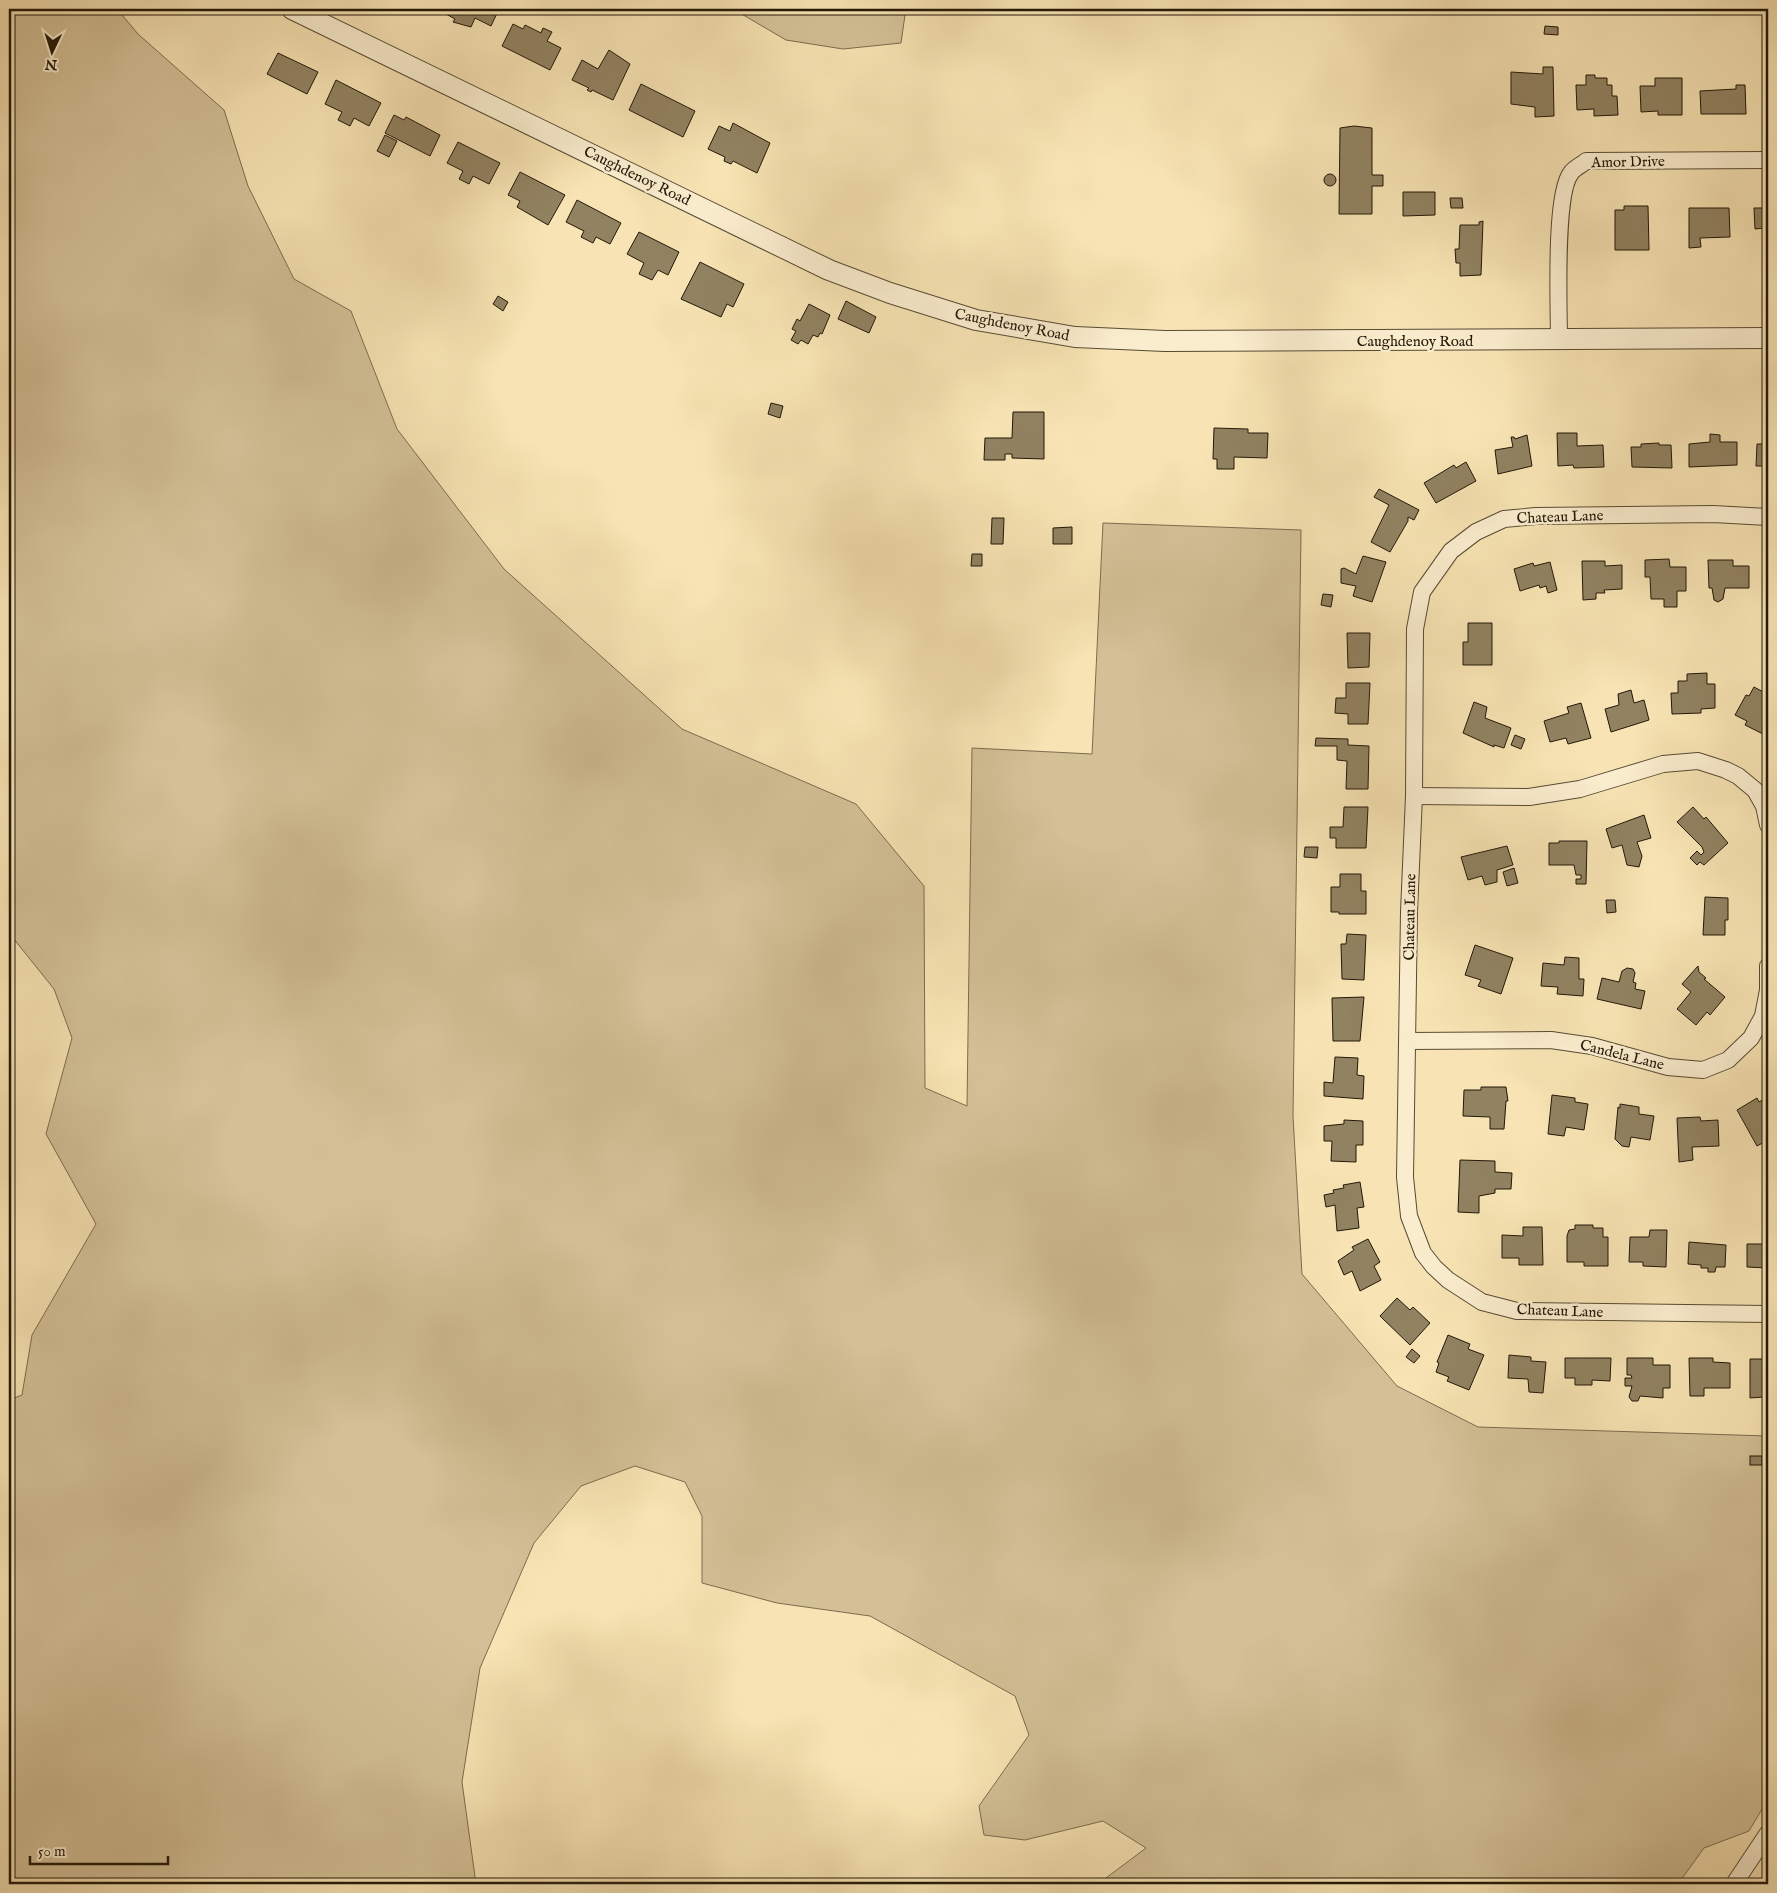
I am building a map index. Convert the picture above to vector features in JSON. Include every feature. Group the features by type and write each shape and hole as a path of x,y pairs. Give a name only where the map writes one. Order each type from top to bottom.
{"street":[{"name":"Caughdenoy Road","path":"292,9 828,270 963,317 1075,337 1115,339 1559,341 1768,338"},
{"name":"Amor Drive","path":"1559,341 1559,250 1562,202 1563,192 1571,173 1586,162 1768,160"},
{"name":"Chateau Lane","path":"1768,517 1713,514 1520,517 1504,519 1476,532 1451,551 1422,592 1415,629 1414,796 1409,912 1405,1177 1409,1216 1423,1253 1448,1280 1482,1302 1517,1311 1768,1314"},
{"path":"1414,796 1529,796 1580,789 1664,764 1698,761 1726,770 1755,790 1764,806 1768,825"},
{"name":"Candela Lane","path":"1408,1041 1551,1040 1592,1046 1668,1067 1703,1070 1728,1060 1751,1038 1763,1016 1768,990 1768,966"},
{"path":"1734,1884 1768,1832"}],"shaded area":[{"path":"9,9 117,9 138,34 224,110 248,186 294,279 351,311 397,429 504,569 682,729 856,804 924,886 925,1088 967,1106 972,748 1092,754 1103,523 1301,530 1293,1116 1302,1274 1397,1386 1478,1427 1768,1436 1768,1799 1749,1831 1704,1848 1678,1884 1098,1884 1146,1848 1103,1821 1025,1840 984,1835 979,1806 1029,1735 1015,1696 870,1616 777,1603 702,1583 702,1516 685,1482 635,1466 581,1486 534,1543 480,1668 462,1782 476,1884 9,1884 9,1400 22,1395 32,1335 96,1224 46,1134 72,1038 54,989 9,933"},
{"path":"733,9 900,9 905,15 901,43 843,49 786,40"}],"building":[{"path":"448,9 499,9 491,26 475,18 471,27 453,22 455,19 446,14"},
{"path":"513,24 523,29 525,25 541,33 543,28 552,32 547,41 561,48 550,70 502,46"},
{"path":"1545,26 1558,27 1558,35 1544,34"},
{"path":"609,50 630,64 613,100 592,90 591,92 587,90 589,88 572,80 582,60 598,69"},
{"path":"278,53 318,72 307,94 267,74"},
{"path":"1543,67 1553,67 1554,116 1535,117 1535,107 1511,104 1511,72 1543,74"},
{"path":"1586,75 1595,75 1595,78 1607,78 1607,85 1612,85 1612,96 1617,96 1618,115 1594,116 1594,109 1577,110 1576,85 1586,85"},
{"path":"1655,78 1682,78 1682,115 1658,115 1658,111 1641,112 1640,86 1655,86"},
{"path":"336,80 381,103 369,126 354,118 350,126 338,120 342,112 325,104"},
{"path":"641,84 695,111 683,137 629,110"},
{"path":"1736,85 1745,85 1746,114 1701,114 1700,91 1736,89"},
{"path":"1766,85 1768,85 1768,110 1767,110"},
{"path":"394,115 404,120 406,117 440,135 430,156 385,133"},
{"path":"733,123 770,143 757,173 733,161 731,164 724,161 725,157 708,149 719,126 730,131"},
{"path":"1354,126 1372,128 1372,175 1383,175 1383,186 1372,186 1372,214 1339,214 1340,128"},
{"path":"385,135 397,141 389,157 377,151"},
{"path":"458,142 500,163 489,184 473,176 469,184 459,179 463,171 447,163"},
{"path":"520,172 565,195 548,225 517,207 520,201 508,195"},
{"path":"1328,174 1332,174 1336,180 1332,186 1328,186 1324,182 1324,178"},
{"path":"1403,192 1435,192 1435,215 1403,216"},
{"path":"1450,198 1462,198 1463,208 1451,208"},
{"path":"577,200 621,223 610,244 596,237 593,243 581,237 584,231 566,222"},
{"path":"1624,206 1648,206 1649,250 1615,250 1615,210 1624,210"},
{"path":"1689,208 1729,208 1730,237 1700,238 1701,247 1689,248"},
{"path":"1754,208 1768,208 1768,241 1765,235 1765,228 1755,229"},
{"path":"1483,221 1481,275 1460,276 1460,263 1456,263 1455,249 1459,249 1460,225 1479,225 1479,222"},
{"path":"639,232 679,252 668,275 658,270 652,280 639,274 644,263 627,254"},
{"path":"700,262 744,284 733,307 727,304 721,317 681,299"},
{"path":"498,296 508,302 503,311 493,304"},
{"path":"846,301 876,317 869,333 838,319"},
{"path":"809,304 830,315 822,334 820,333 818,337 813,335 808,344 801,340 798,344 791,340 796,331 792,329 797,319 800,321"},
{"path":"771,403 783,406 780,418 768,414"},
{"path":"1013,412 1044,412 1044,459 1012,458 1012,454 1005,454 1005,460 984,460 985,438 1012,438"},
{"path":"1214,428 1248,429 1248,433 1268,433 1267,458 1234,457 1234,469 1217,469 1217,459 1213,459"},
{"path":"1557,433 1577,433 1577,446 1603,445 1604,467 1574,468 1573,465 1558,466"},
{"path":"1710,434 1720,435 1720,442 1737,442 1737,465 1689,467 1689,444 1710,442"},
{"path":"1527,435 1532,466 1498,474 1495,450 1513,447 1511,437 1515,439"},
{"path":"1659,443 1659,445 1671,445 1672,468 1632,467 1631,447 1641,447 1641,444"},
{"path":"1757,444 1768,444 1768,469 1767,466 1756,466"},
{"path":"1466,462 1476,481 1436,503 1424,483 1454,465 1456,468"},
{"path":"1379,489 1419,510 1414,520 1408,517 1408,521 1390,552 1371,542 1389,505 1374,497"},
{"path":"992,518 1004,518 1003,544 991,544"},
{"path":"1072,527 1072,544 1053,544 1053,528"},
{"path":"972,554 982,554 982,566 971,566"},
{"path":"1363,556 1386,562 1372,602 1353,596 1356,586 1341,583 1341,569 1344,568 1356,574"},
{"path":"1669,559 1670,567 1686,567 1686,591 1677,591 1677,607 1664,607 1664,599 1651,599 1650,577 1645,577 1645,560"},
{"path":"1708,560 1733,560 1733,566 1749,566 1749,588 1725,588 1723,599 1718,602 1714,600 1712,588 1709,588"},
{"path":"1582,561 1605,561 1605,566 1622,565 1622,589 1604,590 1605,593 1596,593 1596,599 1583,600"},
{"path":"1550,562 1557,590 1548,593 1546,586 1540,588 1539,585 1520,591 1514,569 1533,563 1534,566"},
{"path":"1323,594 1333,595 1331,607 1321,605"},
{"path":"1468,623 1492,623 1492,665 1463,665 1463,642 1468,642"},
{"path":"1347,633 1370,633 1369,667 1348,668"},
{"path":"1707,673 1707,684 1715,684 1715,708 1701,709 1701,713 1672,714 1671,693 1678,693 1678,681 1687,681 1687,674"},
{"path":"1346,683 1370,683 1368,724 1348,724 1348,714 1335,713 1336,698 1346,698"},
{"path":"1754,687 1767,694 1768,691 1767,736 1745,725 1747,721 1735,715 1746,695 1749,696"},
{"path":"1631,690 1634,703 1644,700 1649,720 1611,732 1605,709 1619,705 1618,694"},
{"path":"1474,702 1487,707 1485,718 1511,728 1504,748 1494,745 1494,747 1463,733"},
{"path":"1581,703 1591,738 1568,744 1566,738 1550,742 1544,721 1569,713 1567,707"},
{"path":"1515,735 1525,739 1521,749 1511,745"},
{"path":"1316,738 1348,739 1348,745 1369,746 1368,789 1346,789 1347,761 1337,760 1337,746 1315,746"},
{"path":"1344,807 1368,807 1366,848 1336,848 1336,838 1330,838 1330,827 1343,827"},
{"path":"1693,807 1704,819 1706,817 1728,843 1704,865 1700,862 1697,865 1690,858 1697,851 1701,855 1704,852 1702,847 1677,822"},
{"path":"1644,815 1651,838 1637,842 1642,856 1639,867 1627,865 1622,845 1612,848 1606,829"},
{"path":"1559,841 1587,841 1586,884 1576,884 1576,879 1581,879 1581,875 1576,875 1574,865 1549,865 1549,843 1559,843"},
{"path":"1507,846 1513,865 1497,870 1497,882 1485,885 1482,876 1468,880 1461,857"},
{"path":"1305,847 1318,847 1317,858 1304,857"},
{"path":"1514,868 1518,883 1507,886 1503,872"},
{"path":"1340,874 1361,874 1361,891 1366,891 1366,914 1339,914 1339,912 1331,912 1331,887 1340,887"},
{"path":"1705,897 1728,898 1728,920 1725,920 1725,935 1703,935"},
{"path":"1606,900 1615,900 1616,912 1607,913"},
{"path":"1347,934 1366,935 1364,980 1342,979 1341,944 1346,944"},
{"path":"1475,945 1513,958 1501,994 1478,986 1481,980 1465,975"},
{"path":"1565,957 1579,958 1579,979 1584,979 1583,996 1557,994 1558,987 1541,986 1543,963 1564,965"},
{"path":"1698,966 1699,972 1706,978 1704,979 1725,997 1710,1015 1707,1012 1696,1025 1677,1009 1691,992 1682,984"},
{"path":"1627,968 1633,969 1635,973 1633,982 1636,983 1635,989 1645,991 1641,1009 1597,999 1602,978 1619,982 1622,971"},
{"path":"1364,997 1360,1041 1333,1041 1332,998"},
{"path":"1335,1057 1358,1058 1357,1075 1364,1076 1363,1099 1324,1096 1324,1082 1333,1083"},
{"path":"1481,1087 1506,1087 1508,1101 1506,1101 1504,1129 1490,1129 1490,1117 1463,1116 1464,1090 1481,1090"},
{"path":"1552,1095 1575,1098 1575,1102 1588,1104 1584,1130 1566,1127 1564,1136 1548,1134"},
{"path":"1768,1097 1768,1126 1765,1127 1768,1140 1757,1146 1737,1110 1757,1098 1759,1102"},
{"path":"1620,1104 1639,1107 1639,1114 1654,1116 1650,1140 1631,1137 1629,1147 1622,1146 1615,1139 1618,1107 1620,1108"},
{"path":"1700,1117 1701,1121 1718,1120 1719,1146 1692,1147 1693,1160 1679,1162 1677,1118"},
{"path":"1344,1120 1363,1121 1363,1145 1356,1145 1356,1162 1331,1161 1332,1141 1324,1141 1324,1126 1344,1124"},
{"path":"1460,1160 1495,1161 1495,1172 1512,1173 1511,1189 1495,1189 1495,1193 1479,1196 1479,1213 1458,1212"},
{"path":"1360,1182 1364,1207 1357,1208 1359,1228 1337,1231 1335,1205 1326,1207 1324,1195 1334,1193 1333,1190 1344,1188 1343,1185"},
{"path":"1575,1225 1593,1225 1593,1228 1603,1228 1603,1237 1608,1237 1608,1266 1584,1266 1584,1262 1567,1262 1567,1236 1569,1230 1575,1229"},
{"path":"1523,1227 1542,1227 1543,1265 1519,1265 1519,1258 1502,1258 1502,1235 1523,1236"},
{"path":"1765,1229 1768,1229 1768,1268 1747,1267 1747,1244 1765,1244"},
{"path":"1650,1230 1667,1230 1666,1267 1643,1266 1643,1262 1629,1262 1630,1237 1649,1237"},
{"path":"1368,1239 1380,1262 1374,1266 1381,1280 1360,1291 1352,1271 1344,1275 1338,1261 1354,1250 1352,1247"},
{"path":"1689,1242 1726,1245 1725,1267 1716,1267 1715,1272 1708,1272 1708,1268 1701,1268 1701,1265 1688,1264"},
{"path":"1397,1298 1410,1310 1413,1307 1430,1323 1410,1345 1380,1316"},
{"path":"1448,1335 1470,1344 1468,1349 1484,1355 1469,1390 1447,1381 1449,1377 1436,1372 1439,1363 1437,1362"},
{"path":"1412,1349 1420,1356 1414,1363 1406,1357"},
{"path":"1509,1355 1531,1357 1531,1361 1546,1362 1543,1393 1529,1392 1528,1379 1508,1378"},
{"path":"1565,1358 1611,1358 1610,1381 1592,1380 1592,1385 1575,1385 1575,1378 1565,1378"},
{"path":"1627,1358 1653,1358 1653,1365 1670,1365 1670,1388 1663,1388 1663,1398 1640,1396 1638,1401 1632,1401 1629,1397 1632,1386 1625,1386 1625,1378 1632,1378 1631,1375 1627,1375"},
{"path":"1689,1358 1713,1358 1713,1362 1730,1363 1730,1388 1704,1388 1704,1396 1690,1396"},
{"path":"1750,1359 1768,1359 1768,1403 1764,1403 1764,1397 1750,1398"},
{"path":"1750,1456 1762,1456 1762,1465 1750,1465"}]}
